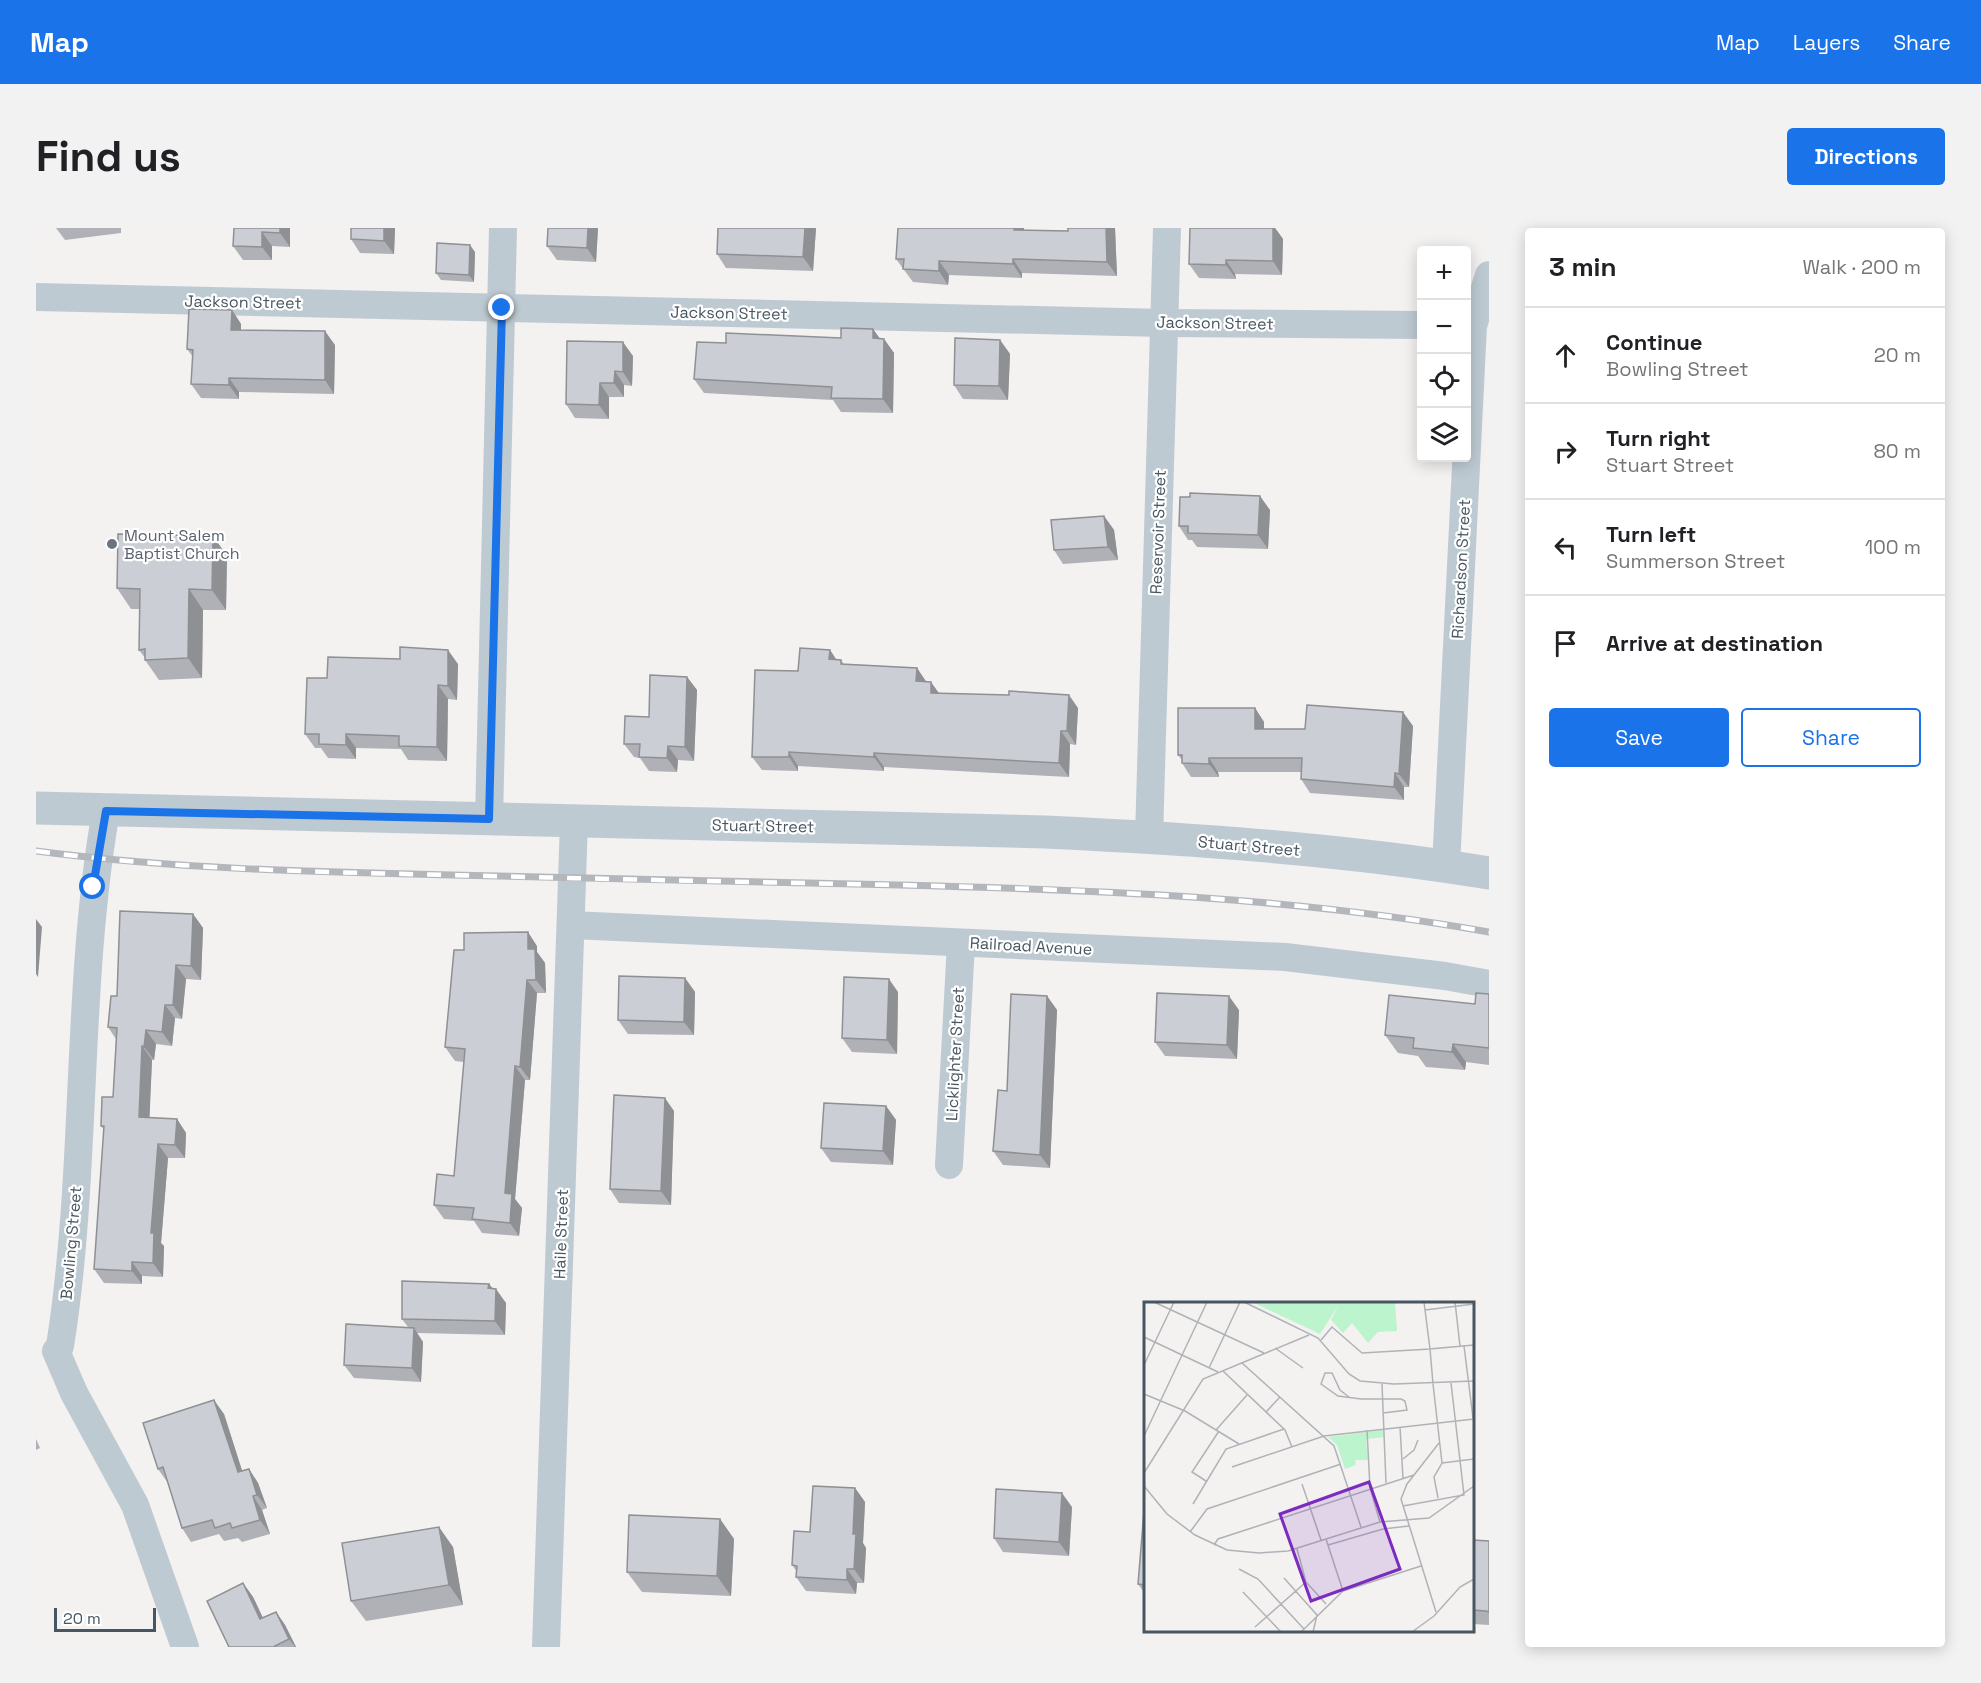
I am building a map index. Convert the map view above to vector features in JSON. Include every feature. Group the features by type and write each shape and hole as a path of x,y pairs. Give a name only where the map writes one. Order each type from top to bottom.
{"street":[{"path":"489,819 503,228"},
{"name":"Reservoir Street","path":"1149,837 1167,228"},
{"name":"Richardson Street","path":"1446,866 1476,326 1489,275"},
{"name":"Jackson Street","path":"36,297 1164,323 1417,326"},
{"name":"Stuart Street","path":"36,808 1149,837 1446,866 1489,873"},
{"name":"Bowling Street","path":"106,811 93,887 71,1275 51,1352 135,1505 185,1647"},
{"name":"Haile Street","path":"546,1647 574,821"},
{"name":"Railroad Avenue","path":"571,925 1286,957 1445,976 1489,984"},
{"name":"Licklighter Street","path":"950,1165 961,943"}],"building":[{"path":"234,228 280,228 280,233 262,232 262,247 233,246"},
{"path":"351,228 384,228 384,241 351,239"},
{"path":"548,228 588,228 587,248 547,246"},
{"path":"718,228 805,228 803,257 717,254"},
{"path":"898,228 1014,228 1014,230 1068,231 1068,228 1106,228 1107,262 1013,259 1013,264 939,261 939,271 903,269 904,259 896,259"},
{"path":"1190,228 1273,228 1273,261 1226,260 1226,265 1189,264"},
{"path":"437,243 470,245 469,275 436,273"},
{"path":"189,309 232,310 231,330 325,331 325,380 229,378 229,385 191,384 193,350 187,349"},
{"path":"841,328 873,329 873,338 884,339 883,399 831,398 832,387 694,379 697,342 726,343 726,333 841,338"},
{"path":"955,338 1000,340 999,386 954,385"},
{"path":"567,341 623,342 623,372 615,371 614,383 600,383 599,405 566,404"},
{"path":"1190,493 1260,496 1258,535 1188,533 1188,526 1179,526 1180,497 1190,497"},
{"path":"1104,516 1108,547 1054,550 1051,520"},
{"path":"118,534 213,536 212,590 189,589 188,658 145,660 145,649 139,650 140,589 117,588"},
{"path":"400,647 448,650 448,686 438,685 437,747 399,746 399,736 346,734 346,745 319,744 319,734 305,734 307,678 327,678 328,657 400,659"},
{"path":"800,648 830,650 829,659 841,660 841,664 917,668 916,681 931,682 931,693 1009,695 1009,691 1069,695 1067,731 1061,731 1059,763 874,753 874,757 789,752 789,757 752,757 755,670 798,671"},
{"path":"650,675 687,677 685,747 668,746 667,758 639,757 640,744 624,744 625,716 649,717"},
{"path":"1307,705 1403,712 1399,774 1395,773 1394,787 1301,779 1302,758 1209,758 1209,764 1182,763 1182,755 1178,755 1178,708 1255,708 1255,729 1305,729"},
{"path":"120,911 193,914 191,966 176,965 173,1005 165,1005 162,1032 146,1030 144,1047 142,1046 139,1117 177,1119 175,1145 158,1144 151,1233 154,1233 153,1263 132,1262 132,1271 94,1269 104,1126 101,1126 102,1097 113,1097 117,1028 108,1027 111,996 117,996"},
{"path":"528,932 528,949 535,949 536,980 527,980 520,1067 515,1066 505,1193 512,1194 510,1223 472,1219 474,1208 434,1205 437,1174 454,1176 465,1049 445,1047 454,950 464,950 464,933"},
{"path":"619,976 685,978 684,1022 618,1020"},
{"path":"844,977 889,979 887,1040 842,1038"},
{"path":"1157,993 1229,996 1227,1045 1155,1042"},
{"path":"1476,993 1489,994 1489,1048 1453,1044 1452,1052 1413,1048 1414,1038 1385,1035 1389,995 1475,1004"},
{"path":"1011,994 1047,996 1040,1155 993,1151 998,1090 1007,1091"},
{"path":"614,1095 665,1098 661,1191 610,1189"},
{"path":"824,1103 886,1106 883,1151 821,1148"},
{"path":"402,1281 489,1284 488,1288 496,1289 495,1321 402,1319"},
{"path":"346,1324 414,1328 412,1368 344,1365"},
{"path":"214,1400 238,1472 249,1469 257,1495 253,1496 260,1520 232,1528 230,1523 215,1528 212,1520 182,1528 163,1467 158,1469 143,1423"},
{"path":"813,1486 855,1488 854,1569 847,1569 847,1580 796,1577 797,1566 792,1565 794,1531 810,1532"},
{"path":"996,1489 1062,1493 1059,1542 994,1538"},
{"path":"1144,1511 1144,1585 1138,1584"},
{"path":"629,1515 720,1519 717,1576 627,1572"},
{"path":"439,1527 449,1585 351,1601 342,1543"},
{"path":"1474,1540 1489,1541 1489,1612 1474,1610"},
{"path":"243,1583 260,1619 276,1612 289,1639 276,1647 229,1647 207,1601"}],"railway":[{"path":"36,851 140,862 296,871 899,885 1195,897 1342,911 1489,932"}],"place":[{"name":"Mount Salem Baptist Church","path":"112,544"}],"route":[{"path":"93,887 106,811 489,819 502,308"}]}
